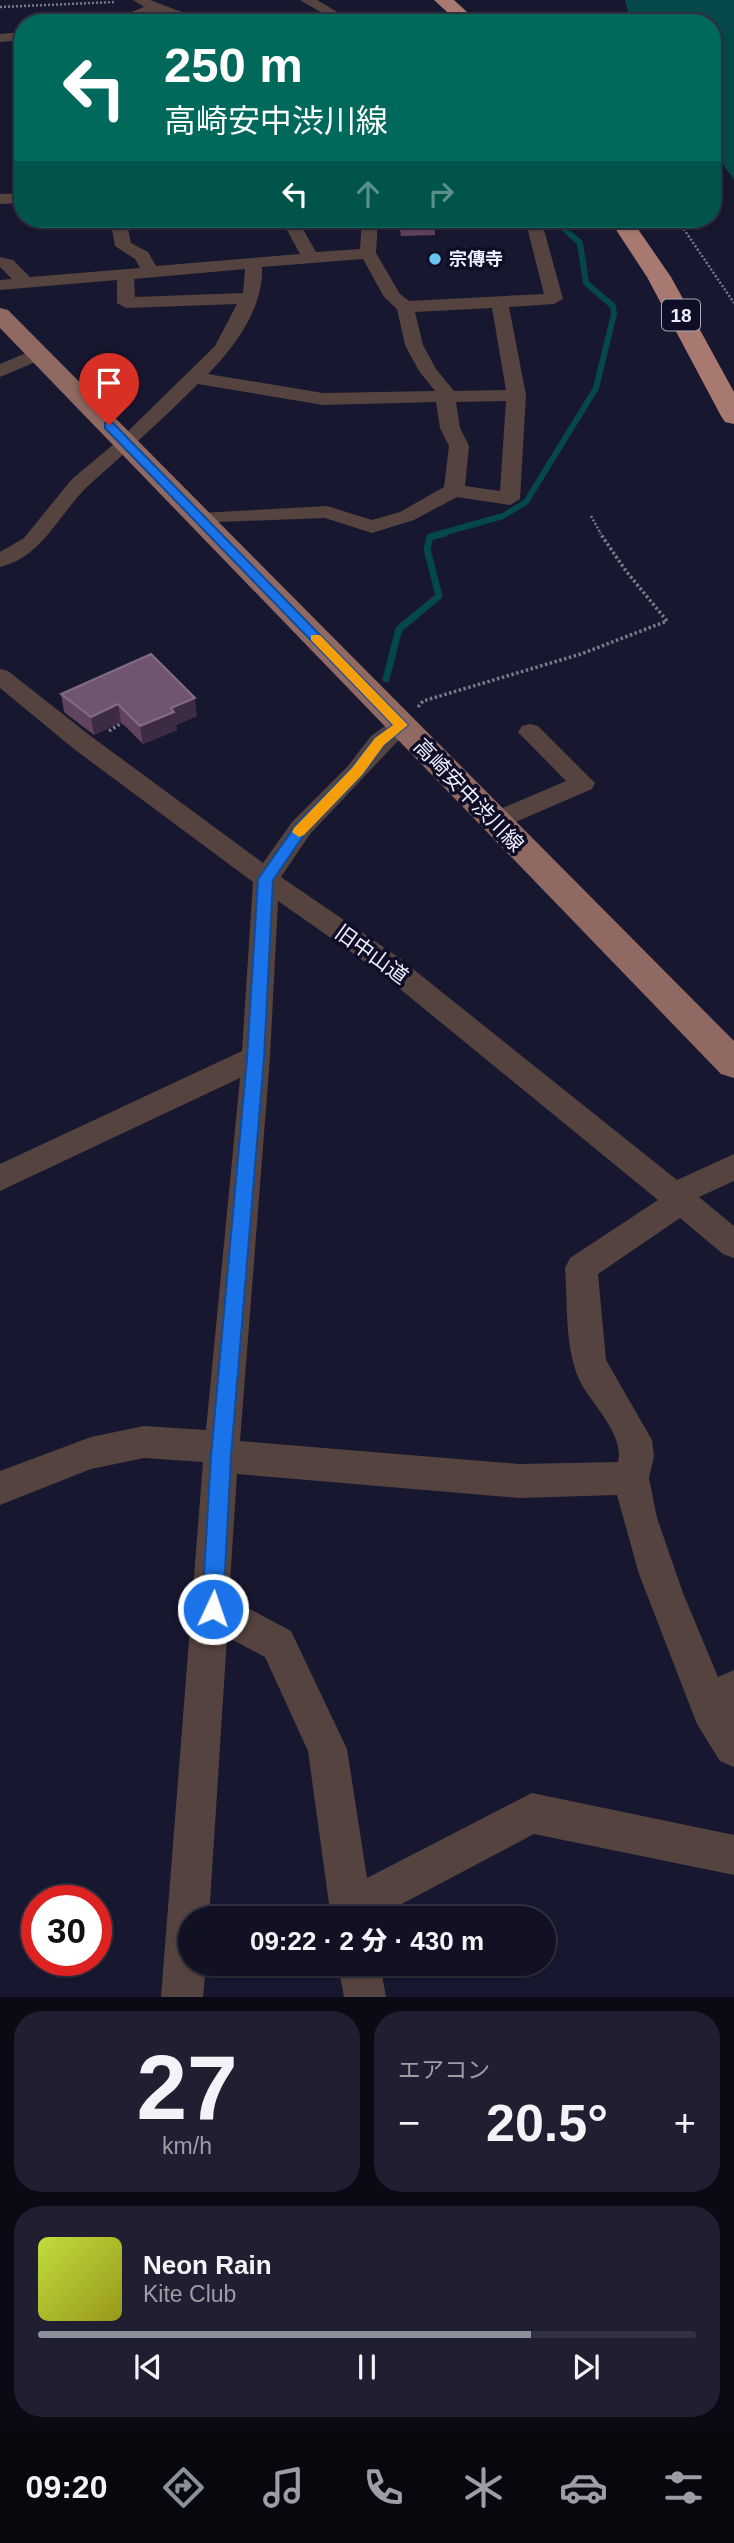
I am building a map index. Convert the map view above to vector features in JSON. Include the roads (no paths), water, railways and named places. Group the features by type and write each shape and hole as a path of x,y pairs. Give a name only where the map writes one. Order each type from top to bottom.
{"highway":[{"name":"18","path":"626,228 659,277 734,416"},
{"name":"18","path":"649,228 707,317"}],"main road":[{"name":"高崎安中渋川線","path":"0,315 734,1063"}],"street":[{"path":"140,0 175,14"},
{"path":"307,0 333,14"},
{"path":"138,14 155,8"},
{"path":"120,228 123,246 142,256 151,272"},
{"path":"294,228 311,259"},
{"path":"369,228 368,253 393,296 405,307 414,345 428,371 444,388 450,428 459,446 454,490"},
{"path":"405,307 554,299 535,228"},
{"path":"0,285 368,253"},
{"path":"0,262 7,264 26,283"},
{"path":"0,561 31,542 79,483 127,443 223,349 254,288 253,264"},
{"path":"125,274 126,303 249,298"},
{"path":"199,519 327,512 372,527 407,516 454,490 510,499 516,395 500,304"},
{"path":"0,371 38,354"},
{"path":"193,377 323,399 445,394 516,395"},
{"name":"旧中山道","path":"0,676 83,743 266,879 388,964 734,1244"},
{"path":"182,1997 213,1609 222,1451 256,1058 266,879 301,828 357,772 380,742 401,725"},
{"path":"495,821 583,783 530,732"},
{"path":"0,1178 256,1058"},
{"path":"734,1167 690,1186 669,1209 581,1268 589,1360 593,1373 635,1440 637,1456 631,1478 639,1524 722,1700 734,1747"},
{"path":"0,1488 91,1453 144,1442 519,1481 631,1478"},
{"path":"213,1609 278,1644 327,1749 350,1906"},
{"path":"364,1906 533,1813 734,1855"},
{"path":"361,1976 365,1997"}],"waterway":[{"path":"562,228 572,236"},
{"path":"439,534 503,516 526,502 596,388 614,314 613,306 586,283 580,243 570,234"},
{"path":"386,679 399,629 439,596 427,549 430,537 445,533"}],"place":[{"name":"宗傳寺","path":"435,259"}]}
